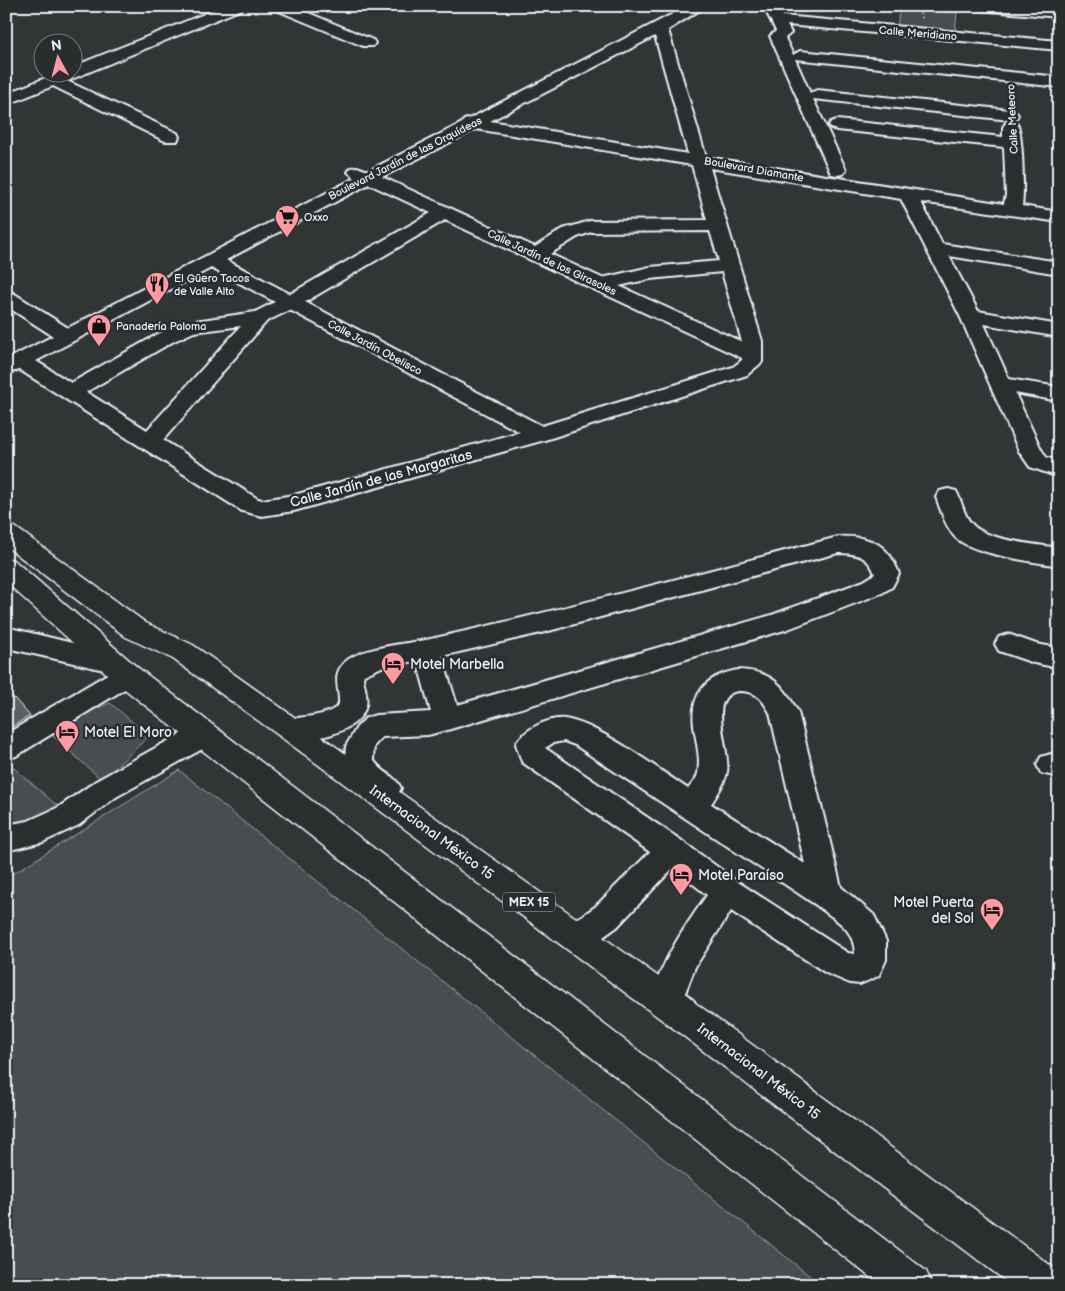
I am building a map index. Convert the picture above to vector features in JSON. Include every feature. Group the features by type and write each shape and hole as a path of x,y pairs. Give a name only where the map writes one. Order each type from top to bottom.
{"main road":[{"name":"Internacional México 15","path":"6,533 136,630 183,652 291,729 693,1022 1044,1285"},
{"path":"6,567 118,668 912,1285"}],"street":[{"path":"82,70 237,6"},
{"path":"279,6 368,43"},
{"name":"Boulevard Jardín de las Orquídeas","path":"14,365 51,332 467,118 670,6"},
{"name":"Boulevard Jardín de las Orquídeas","path":"51,332 211,260 360,173 467,118 660,28 698,6"},
{"path":"771,6 781,26 777,36 838,170"},
{"path":"979,6 1059,13"},
{"name":"Calle Meridiano","path":"781,26 922,33 1059,46"},
{"path":"660,28 752,341 753,355"},
{"path":"921,68 922,33"},
{"path":"800,56 1010,77"},
{"name":"Calle Meteoro","path":"1014,203 1010,77 1059,82"},
{"path":"6,100 52,82"},
{"path":"57,82 171,137"},
{"path":"817,95 1010,115"},
{"name":"Boulevard Diamante","path":"467,118 697,154 908,195 1014,203 1059,201"},
{"path":"837,125 1013,143"},
{"name":"Boulevard Diamante","path":"697,154 838,170 1014,203 1059,217"},
{"name":"Calle Jardín de los Girasoles","path":"360,173 753,355"},
{"path":"908,195 970,316 1033,457 1049,468 1059,470"},
{"path":"70,392 166,337 190,327 260,317 290,302 444,212"},
{"path":"537,254 570,233 590,227 717,225"},
{"path":"934,248 1059,268"},
{"name":"Calle Jardín Obelisco","path":"211,260 540,434"},
{"path":"602,284 650,273 729,266"},
{"path":"6,297 51,332"},
{"path":"970,316 1059,331"},
{"path":"149,442 260,317"},
{"name":"Calle Jardín de las Margaritas","path":"14,365 70,392 250,505 262,508 294,503 540,434 740,372 752,362 753,355"},
{"path":"1001,384 1059,394"},
{"path":"948,497 958,525 970,537 981,542 1059,557"},
{"path":"6,524 127,623"},
{"path":"291,729 328,724 350,714 354,706 349,676 355,668 380,658 427,650 545,622 838,545 853,544 867,548 877,554 884,564 887,574 883,580 873,587 779,622 447,718 419,725 376,726 360,743 358,755 363,770 396,794 418,822"},
{"path":"6,580 118,668"},
{"path":"6,637 118,668"},
{"path":"1008,644 1034,653 1059,658"},
{"path":"427,650 447,718"},
{"path":"6,748 118,668"},
{"path":"692,806 711,778 713,766 706,719 709,700 713,691 723,684 738,680 754,681 767,688 778,700 784,712 826,895"},
{"path":"553,732 573,732 585,737 692,806 856,917 863,926 871,946 869,962 864,968 847,967 837,963 727,892 671,850 537,758 530,749 530,744 535,739 553,732"},
{"path":"6,838 32,834 68,816 106,789 203,735"},
{"path":"572,934 592,927 606,917 671,850"},
{"path":"693,1022 667,999 670,983 676,968 727,892"}],"shaded area":[{"path":"900,6 957,12 955,33 897,27"},
{"path":"110,703 149,736 102,780 45,729"},
{"path":"6,761 61,809 14,827 6,817"},
{"path":"179,770 821,1285 6,1285 6,878"}],"building":[{"path":"6,689 30,716 6,730"}],"place":[{"name":"Oxxo","path":"287,238"},
{"name":"El Güero Tacos de Valle Alto","path":"157,305"},
{"name":"Panadería Paloma","path":"99,347"},
{"name":"Motel Marbella","path":"393,685"},
{"name":"Motel El Moro","path":"67,753"},
{"name":"Motel Paraíso","path":"681,896"},
{"name":"Motel Puerta del Sol","path":"992,931"}]}
